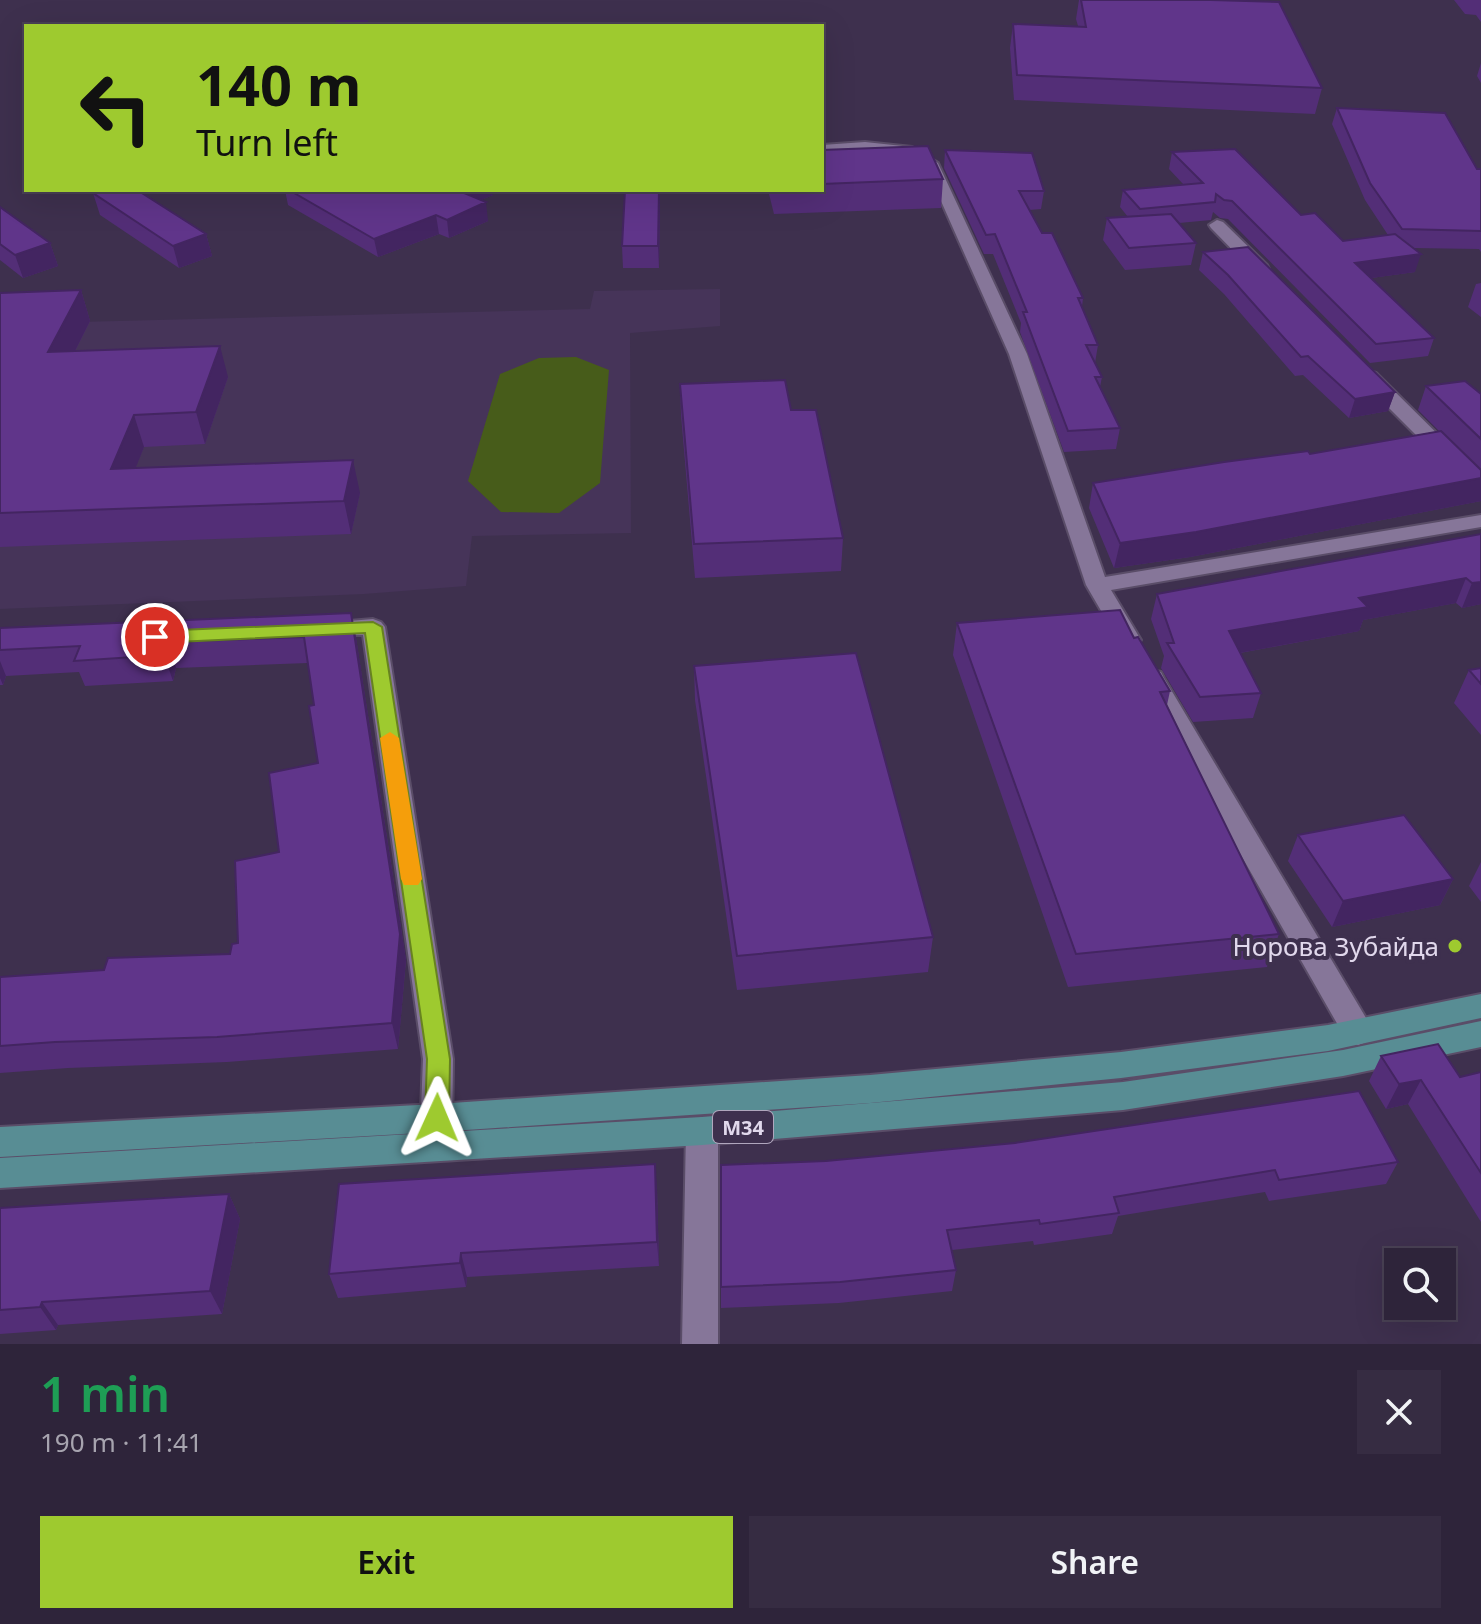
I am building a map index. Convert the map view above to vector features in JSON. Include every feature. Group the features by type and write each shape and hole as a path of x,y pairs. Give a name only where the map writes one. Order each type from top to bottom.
{"main road":[{"name":"M34","path":"0,1173 1121,1065 1358,1032 1481,1006"},
{"name":"M34","path":"0,1142 702,1131 1123,1096 1343,1063 1481,1034"}],"street":[{"path":"824,149 903,149 920,154 931,163 1018,354 1097,585 1358,1032"},
{"path":"1217,225 1272,280"},
{"path":"1360,368 1481,489"},
{"path":"1097,585 1481,521"},
{"path":"295,631 373,627 438,1059 436,1133"},
{"path":"700,1344 702,1131"}],"shaded area":[{"path":"720,289 720,326 630,333 631,533 472,536 466,586 364,594 0,609 0,324 590,309 594,291"}],"green space":[{"path":"576,357 609,370 600,483 559,513 501,512 468,481 500,374 539,358"}],"building":[{"path":"1081,0 1279,2 1322,88 1017,75 1013,24 1086,27"},
{"path":"337,21 367,21 366,24 336,24"},
{"path":"1337,108 1445,113 1477,169 1481,169 1481,231 1402,229 1370,183"},
{"path":"928,146 943,179 824,184 824,150"},
{"path":"1235,149 1301,215 1315,213 1343,241 1395,234 1421,254 1355,263 1434,338 1376,344 1232,201 1216,194 1215,202 1140,209 1123,190 1203,183 1172,152"},
{"path":"945,150 1032,153 1044,191 1019,191 1042,233 1052,233 1083,298 1078,298 1098,345 1086,345 1102,377 1095,377 1120,428 1068,431 1023,312 1027,312 995,234 986,235"},
{"path":"140,192 206,234 173,246 93,193"},
{"path":"292,192 461,192 486,202 447,220 436,215 374,239"},
{"path":"625,192 659,192 658,246 622,246"},
{"path":"0,207 50,243 15,255 0,244"},
{"path":"1171,214 1196,243 1129,248 1107,218"},
{"path":"1248,247 1395,392 1355,399 1308,356 1301,357 1228,275 1203,252"},
{"path":"81,290 48,352 220,346 196,412 134,415 111,469 353,460 344,501 0,513 0,293"},
{"path":"785,380 791,410 816,410 843,538 694,544 680,384"},
{"path":"1465,381 1481,394 1481,439 1426,386"},
{"path":"1441,431 1481,470 1481,478 1196,532 1120,543 1093,483 1224,462 1308,451 1310,454"},
{"path":"1481,534 1481,582 1472,583 1466,578 1359,598 1368,607 1229,631 1261,693 1200,697 1167,643 1174,643 1157,594"},
{"path":"1120,610 1134,638 1138,637 1170,691 1160,692 1279,934 1076,954 957,623"},
{"path":"351,613 400,934 392,1023 217,1037 0,1046 0,977 104,970 108,958 230,954 232,944 238,943 235,861 279,852 269,773 318,763 309,706 314,705 304,637 168,642 164,655 74,661 80,646 0,650 0,628"},
{"path":"856,653 933,937 737,956 694,666"},
{"path":"1481,668 1481,684 1469,670"},
{"path":"1404,815 1453,879 1343,901 1298,835"},
{"path":"1438,1044 1460,1077 1481,1072 1481,1173 1421,1080 1399,1084 1381,1056"},
{"path":"1359,1091 1398,1162 1279,1180 1275,1170 1114,1197 1119,1213 1040,1224 1039,1220 947,1230 956,1270 840,1282 721,1287 721,1165 826,1161 1015,1143"},
{"path":"655,1164 657,1242 461,1253 460,1263 329,1274 339,1184"},
{"path":"229,1194 210,1291 42,1302 40,1307 0,1310 0,1208"}],"slow traffic":[{"path":"390,738 411,879"}],"place":[{"name":"Норова Зубайда","path":"1455,946"}],"route":[{"path":"155,637 373,627 438,1059 437,1118"}]}
